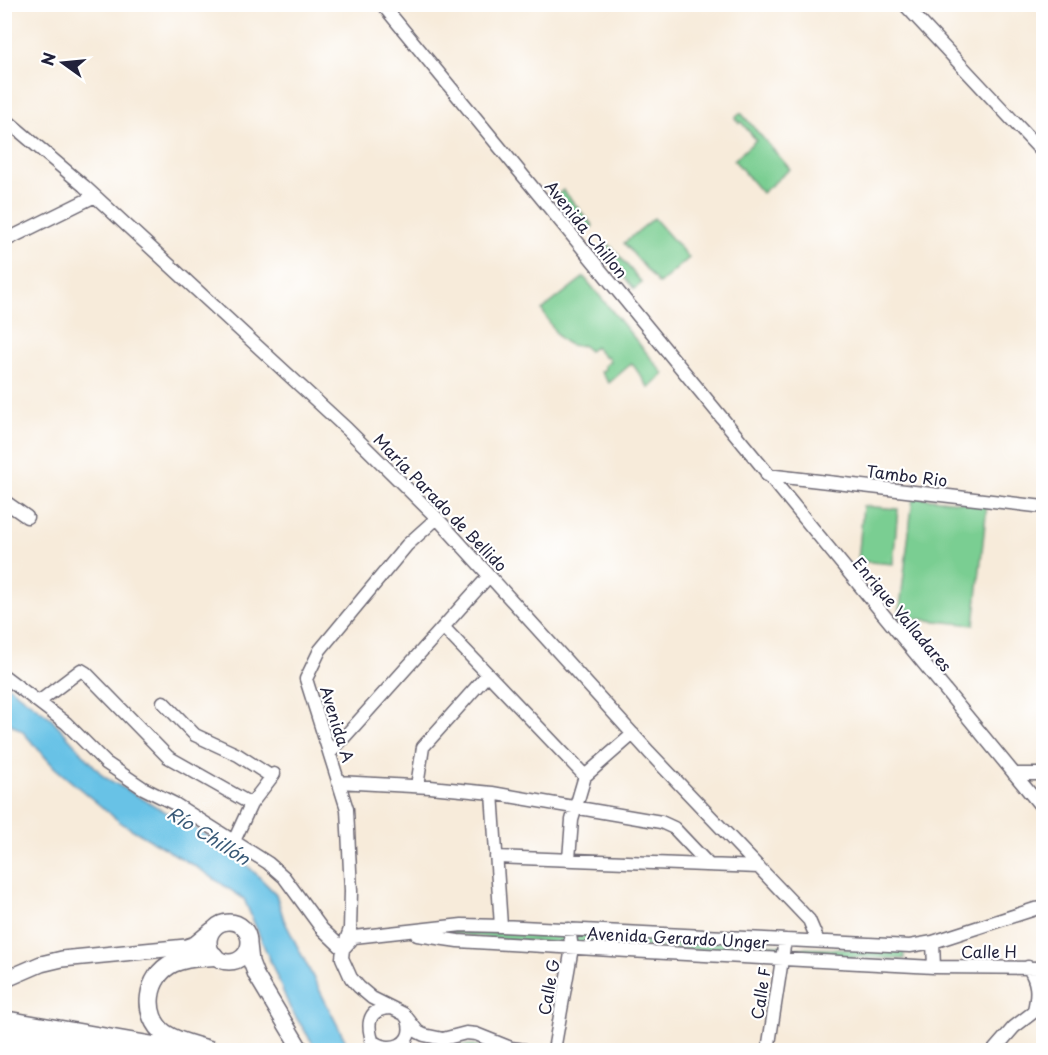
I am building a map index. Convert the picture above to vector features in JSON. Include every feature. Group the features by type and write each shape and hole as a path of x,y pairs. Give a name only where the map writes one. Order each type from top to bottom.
{"highway":[{"path":"209,1050 176,1040 164,1033 152,1018 149,998 156,979 169,965 182,960 221,959"},
{"path":"4,1011 94,1043"},
{"path":"4,1020 94,1043"},
{"path":"4,1036 34,1041 177,1050"},
{"path":"4,1048 34,1041"}],"main road":[{"path":"4,980 41,964 62,959 186,947 195,944 222,923 234,922 244,929 249,940 251,962 261,986 301,1050"},
{"path":"212,930 209,946 221,959 246,970 261,986"},
{"path":"221,959 240,959 244,955 249,940"}],"street":[{"name":"Avenida Chillon","path":"382,4 767,475"},
{"path":"904,4 1044,154"},
{"name":"María Parado de Bellido","path":"4,117 95,196 347,429 436,518 633,734 809,920 818,941"},
{"path":"4,242 95,196"},
{"name":"Tambo Rio","path":"767,475 1044,507"},
{"name":"Enrique Valladares","path":"767,475 1044,810"},
{"path":"4,501 27,517"},
{"name":"Avenida A","path":"343,949 350,929 351,891 347,809 306,679 320,650 407,545 436,518"},
{"path":"330,753 489,576"},
{"path":"443,627 585,776"},
{"path":"40,701 81,670 168,758 251,804"},
{"path":"417,786 423,747 488,674"},
{"path":"4,676 40,701 66,723 106,763 143,788 176,804 234,841 268,863 284,877 322,929 343,949 344,965 359,987 365,1001 368,1026 374,1045 395,1049 407,1038 410,1025 407,1019"},
{"path":"163,702 195,735 238,755 273,776 251,804 234,841"},
{"path":"569,860 572,820 585,776 633,734"},
{"path":"1014,774 1044,774"},
{"path":"338,782 417,786 492,794 669,824 709,865"},
{"path":"492,794 501,926"},
{"path":"496,857 759,867"},
{"name":"Avenida Gerardo Unger","path":"343,949 354,937 462,925 909,946 933,942 1044,908"},
{"name":"Calle G","path":"554,1050 572,948 569,929"},
{"name":"Avenida Gerardo Unger","path":"395,932 458,941 934,967"},
{"name":"Calle F","path":"768,1050 785,940"},
{"path":"933,942 934,967"},
{"path":"908,965 909,946"},
{"name":"Calle H","path":"934,967 1044,968"},
{"path":"994,1050 1014,1027 1039,1007 1035,979 1028,967"},
{"path":"359,987 372,998 398,1010 418,1032 431,1038 443,1039 466,1033 476,1034 511,1048 525,1050"},
{"path":"368,1026 374,1014 385,1008 392,1008"}],"green space":[{"path":"741,113 790,169 762,193 734,160 756,140 735,118"},
{"path":"563,190 593,226 587,231 557,195"},
{"path":"654,218 689,258 659,284 624,243"},
{"path":"610,245 642,283 634,289 603,251"},
{"path":"584,277 664,374 649,388 632,363 609,383 601,372 610,361 607,356 605,358 595,347 589,351 582,345 568,344 562,340 549,322 542,310"},
{"path":"913,497 987,505 974,625 899,617"},
{"path":"863,506 898,509 893,564 858,561"},
{"path":"436,931 564,934 564,943 495,939"},
{"path":"576,933 782,945 781,954 575,943"},
{"path":"797,948 904,951 904,959 796,955"},
{"path":"474,1045 492,1050 407,1050 415,1046"}],"water":[{"path":"4,683 51,718 104,777 231,849 276,894 284,920 350,1050 317,1050 290,1008 244,899 198,868 121,823 55,768 22,731 5,720"}],"water label":[{"name":"Río Chillón","path":"209,835"}]}
